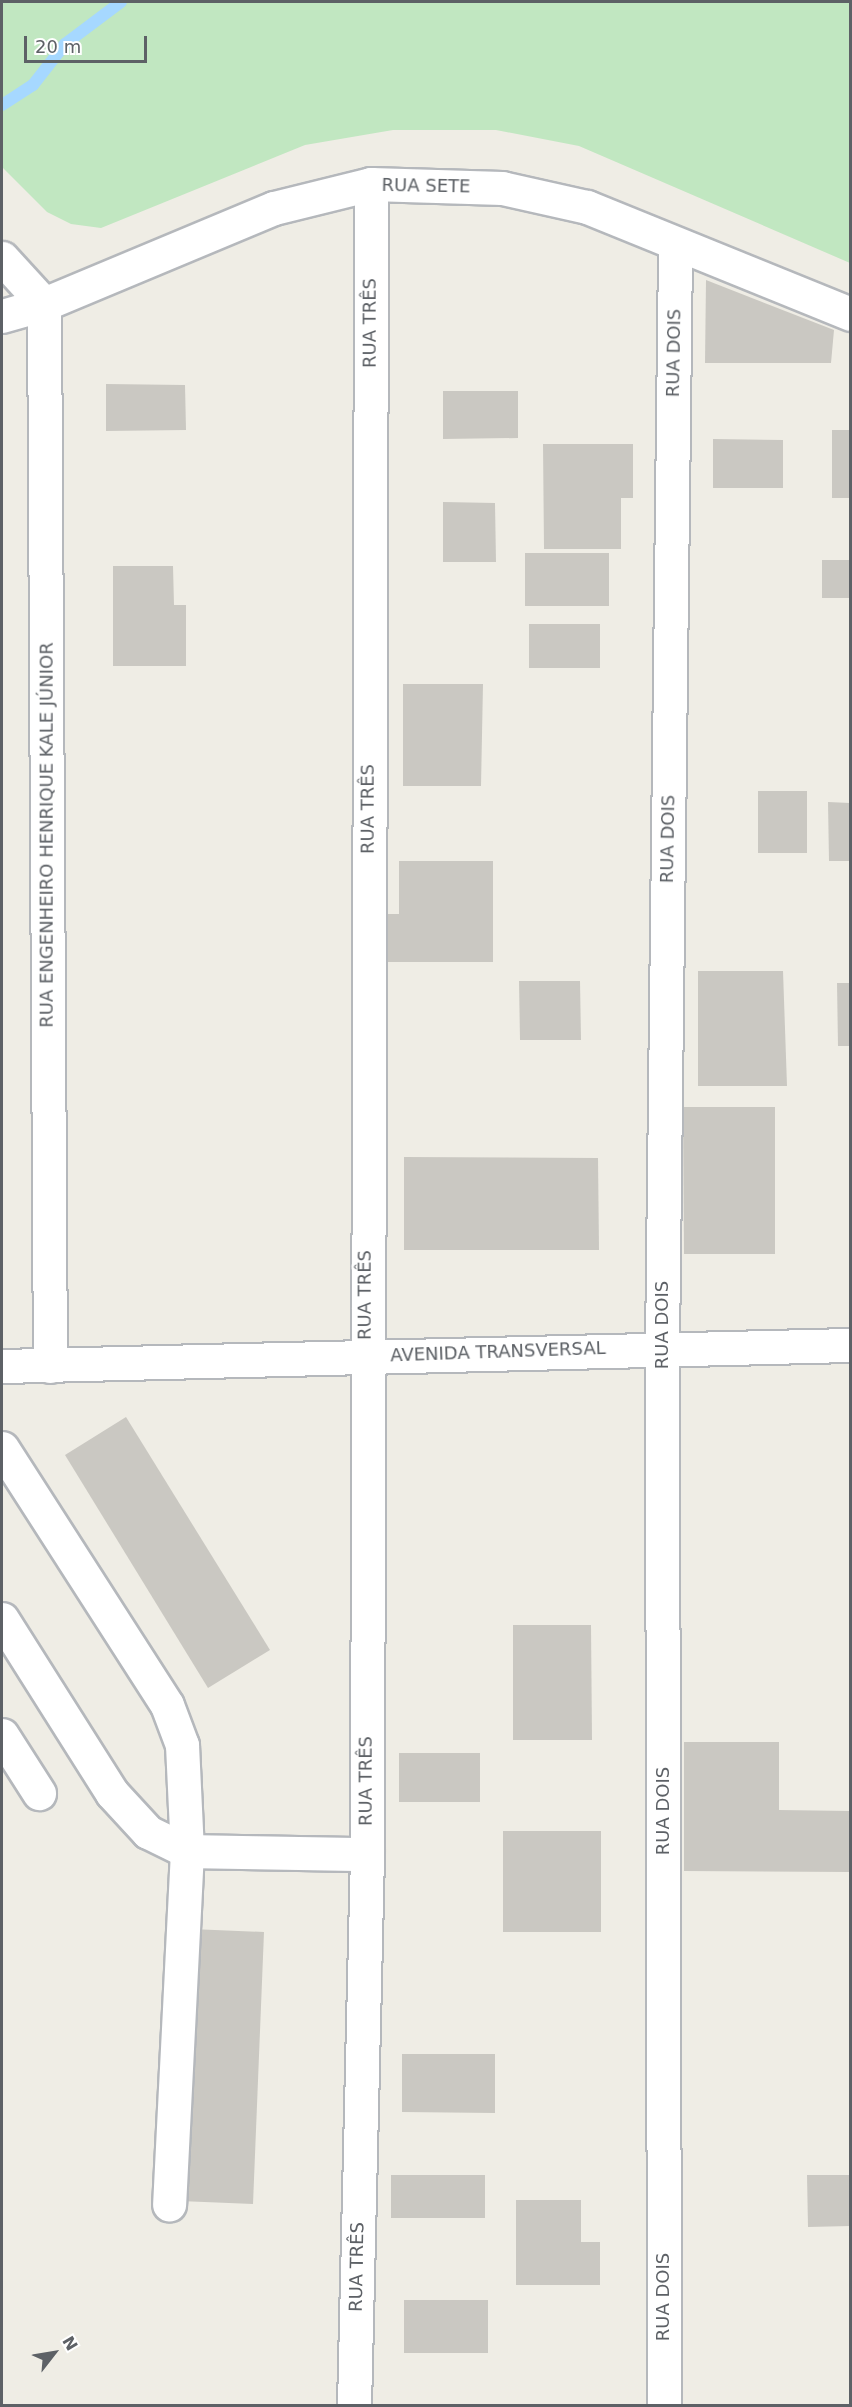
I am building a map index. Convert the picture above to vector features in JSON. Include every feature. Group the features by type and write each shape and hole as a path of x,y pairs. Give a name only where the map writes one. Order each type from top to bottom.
{"street":[{"name":"RUA SETE","path":"2,316 44,304 274,208 371,184 502,188 586,207 850,314"},
{"name":"RUA TRÊS","path":"354,2406 367,1854 365,1357 371,184"},
{"name":"RUA DOIS","path":"664,2406 662,1346 675,245"},
{"path":"2,258 44,304"},
{"name":"RUA ENGENHEIRO HENRIQUE KALE JÚNIOR","path":"44,304 50,1366"},
{"name":"AVENIDA TRANSVERSAL","path":"2,1366 365,1357 662,1346 850,1345"},
{"path":"2,1448 167,1704 186,1772 187,1851 169,2205"},
{"path":"2,1618 117,1799 148,1832 187,1851 367,1854"},
{"path":"2,1735 39,1793"}],"green space":[{"path":"2,2 850,2 850,263 579,146 496,130 393,130 305,145 101,228 71,224 47,212 2,167"}],"building":[{"path":"706,280 834,330 831,363 705,363"},
{"path":"106,384 185,385 186,430 106,431"},
{"path":"443,391 518,391 518,438 443,439"},
{"path":"832,430 850,430 850,498 832,498"},
{"path":"713,439 783,440 783,488 713,488"},
{"path":"543,444 633,444 633,498 621,498 621,549 544,549"},
{"path":"443,502 495,503 496,562 443,562"},
{"path":"525,553 609,553 609,606 525,606"},
{"path":"822,560 850,560 850,598 822,598"},
{"path":"113,566 173,566 174,605 186,605 186,666 113,666"},
{"path":"529,624 600,624 600,668 529,668"},
{"path":"403,684 483,684 481,786 403,786"},
{"path":"758,791 807,791 807,853 758,853"},
{"path":"828,802 850,803 850,861 829,861"},
{"path":"399,861 493,861 493,962 387,962 386,914 399,914"},
{"path":"698,971 783,971 787,1086 698,1086"},
{"path":"519,981 580,981 581,1040 520,1040"},
{"path":"837,983 850,983 850,1046 838,1046"},
{"path":"683,1107 775,1107 775,1254 684,1254"},
{"path":"404,1157 598,1158 599,1250 404,1250"},
{"path":"126,1417 270,1650 208,1688 65,1455"},
{"path":"513,1625 591,1625 592,1740 513,1740"},
{"path":"684,1742 779,1742 779,1810 850,1811 850,1872 684,1871"},
{"path":"399,1753 480,1753 480,1802 399,1802"},
{"path":"503,1831 601,1831 601,1932 503,1932"},
{"path":"191,1929 264,1932 253,2204 180,2201"},
{"path":"402,2054 495,2054 495,2113 402,2112"},
{"path":"391,2175 485,2175 485,2218 391,2218"},
{"path":"807,2175 850,2175 850,2226 808,2227"},
{"path":"516,2200 581,2200 581,2242 600,2242 600,2285 516,2285"},
{"path":"404,2300 488,2300 488,2353 404,2353"}],"waterway":[{"path":"2,105 33,85 65,44 121,2"}]}
